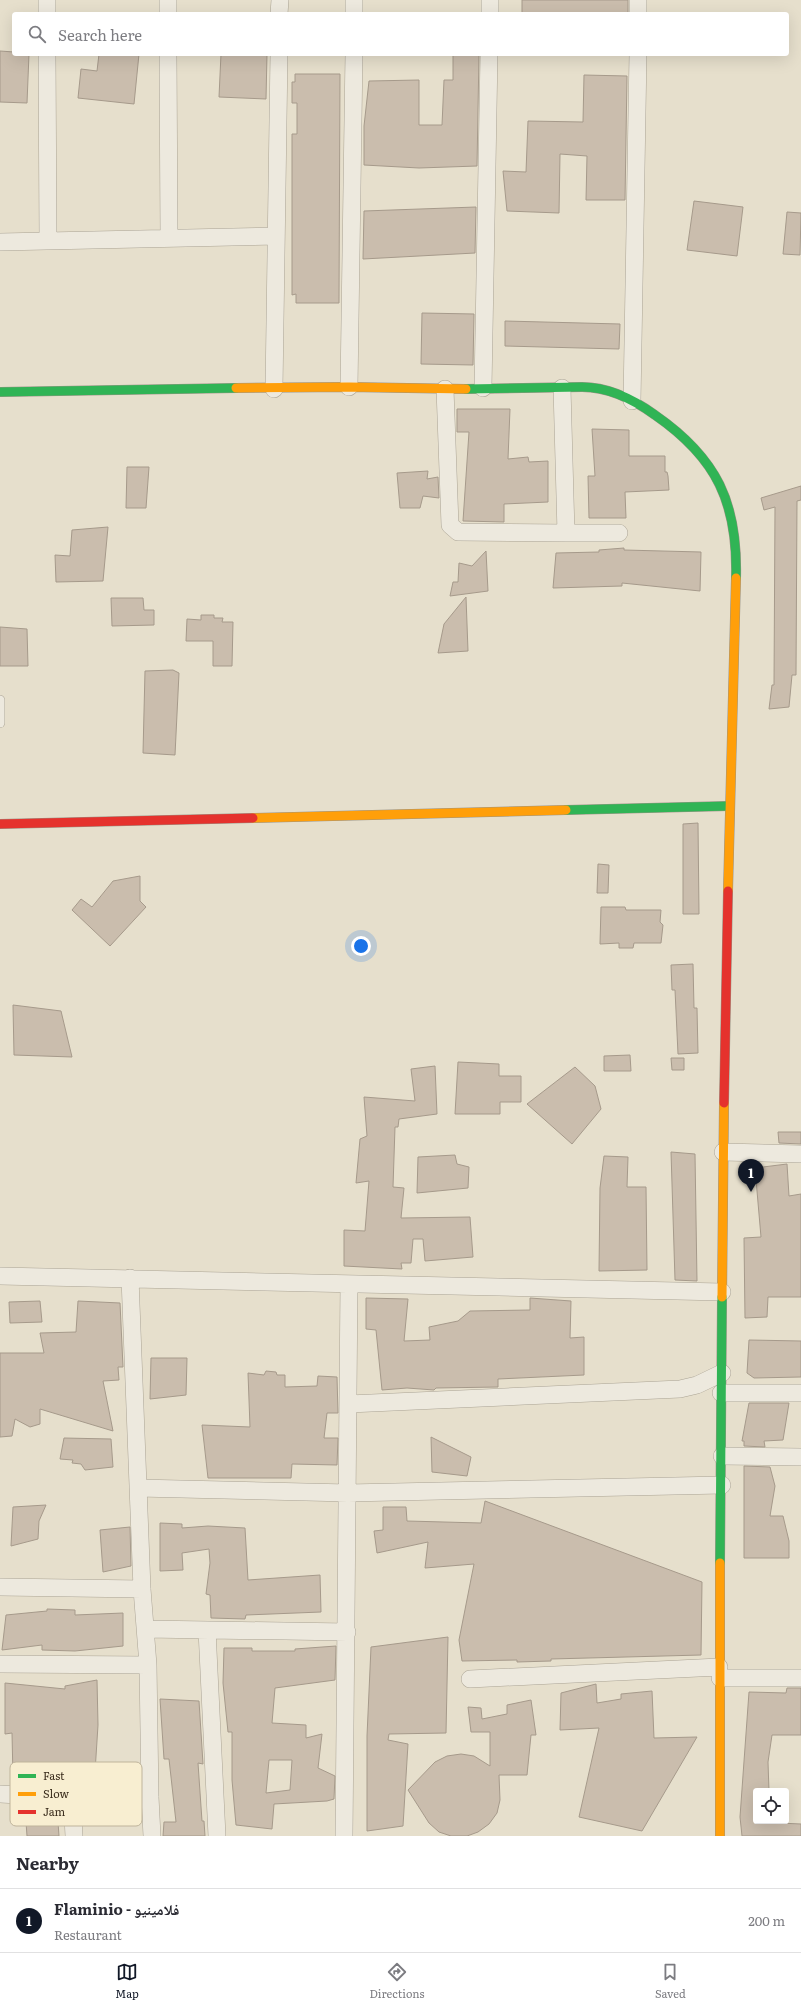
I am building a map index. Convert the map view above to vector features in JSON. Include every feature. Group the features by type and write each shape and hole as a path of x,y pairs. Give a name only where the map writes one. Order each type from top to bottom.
{"street":[{"path":"47,0 47,12"},
{"path":"168,0 168,12"},
{"path":"280,0 280,12"},
{"path":"354,0 354,12"},
{"path":"490,0 490,12"},
{"path":"638,0 638,12"},
{"path":"48,56 48,241"},
{"path":"168,56 169,238"},
{"path":"274,389 279,56"},
{"path":"349,387 354,56"},
{"path":"483,388 489,56"},
{"path":"632,401 638,56"},
{"path":"0,242 276,236"},
{"path":"0,392 349,387 445,389 597,388 632,401 679,432 704,458 718,479 729,505 734,524 736,578 729,806 723,1152 720,1836"},
{"path":"562,388 566,533"},
{"path":"445,389 450,525 458,532 619,533"},
{"path":"0,824 729,806"},
{"path":"723,1152 801,1154"},
{"path":"0,1276 722,1292"},
{"path":"130,1278 142,1590 148,1665 152,1836"},
{"path":"344,1836 349,1284"},
{"path":"349,1404 680,1389 697,1385 722,1373"},
{"path":"721,1393 801,1393"},
{"path":"722,1456 801,1457"},
{"path":"138,1488 348,1493 722,1485"},
{"path":"0,1587 142,1590"},
{"path":"146,1629 347,1632"},
{"path":"207,1630 216,1836"},
{"path":"0,1664 148,1665"},
{"path":"470,1679 720,1672 801,1678"},
{"path":"0,1794 10,1795"},
{"path":"142,1797 150,1797"},
{"path":"73,1826 74,1836"}],"lane":[{"path":"0,700 0,723"}],"building":[{"path":"522,0 628,0 628,12 522,12"},
{"path":"0,51 12,52 12,56 29,56 27,103 0,102"},
{"path":"99,56 139,56 134,104 78,98 81,69 97,71"},
{"path":"221,56 267,56 266,99 219,97"},
{"path":"453,56 479,56 477,166 419,168 364,165 364,126 369,81 419,80 419,125 442,125 444,80 453,80"},
{"path":"295,74 340,74 339,303 296,303 296,294 292,295 292,134 297,134 297,103 292,103 292,82 295,82"},
{"path":"584,75 627,76 625,200 586,200 587,156 560,154 559,213 507,211 503,171 526,172 528,121 583,122"},
{"path":"694,201 743,207 737,256 687,250"},
{"path":"476,207 475,253 363,259 364,211"},
{"path":"787,212 801,213 800,255 783,254"},
{"path":"422,313 474,314 473,365 421,364"},
{"path":"505,321 620,324 619,349 505,346"},
{"path":"457,409 510,409 508,459 528,457 529,462 548,461 548,502 504,504 504,522 463,521 469,432 457,432"},
{"path":"592,429 629,430 629,456 665,456 665,472 667,472 668,476 669,490 625,492 626,518 589,518 588,476 595,476"},
{"path":"127,467 149,467 146,508 126,508"},
{"path":"428,471 427,479 438,477 439,498 423,496 420,508 400,508 397,473"},
{"path":"801,486 801,500 797,501 796,675 792,675 789,707 769,709 772,685 774,685 775,507 764,510 761,498"},
{"path":"108,527 103,581 56,582 55,555 70,556 72,530"},
{"path":"624,548 624,550 701,552 700,591 622,583 622,586 553,588 556,553 599,552 599,550"},
{"path":"486,551 488,591 450,596 453,582 458,582 459,563 472,566"},
{"path":"466,597 468,651 438,653 444,624"},
{"path":"111,598 143,598 144,610 154,610 154,625 112,626"},
{"path":"201,615 214,615 214,618 223,618 222,622 233,622 232,666 213,666 213,641 186,641 187,619 201,620"},
{"path":"0,627 27,629 28,666 0,666"},
{"path":"173,670 179,673 175,755 143,753 145,671"},
{"path":"698,823 699,914 683,914 683,824"},
{"path":"598,864 609,865 608,893 597,893"},
{"path":"140,876 140,901 146,907 110,946 72,910 81,899 92,907 113,881"},
{"path":"601,907 625,907 626,910 661,910 660,922 663,925 661,943 634,943 633,948 619,948 619,943 600,944"},
{"path":"693,964 694,1008 697,1008 698,1053 678,1054 675,990 672,990 671,965"},
{"path":"13,1005 61,1011 72,1057 14,1055"},
{"path":"630,1055 631,1071 604,1071 604,1056"},
{"path":"671,1058 684,1058 684,1070 672,1070"},
{"path":"458,1062 499,1064 499,1076 521,1076 521,1102 500,1102 500,1114 455,1114"},
{"path":"435,1066 437,1114 399,1119 398,1127 395,1127 393,1187 404,1188 401,1218 470,1217 473,1257 425,1261 423,1239 413,1239 411,1263 401,1263 402,1269 344,1266 344,1230 365,1231 369,1181 356,1183 360,1139 367,1136 364,1097 415,1101 411,1069"},
{"path":"575,1067 595,1086 601,1109 572,1144 527,1104"},
{"path":"778,1132 801,1132 801,1144 779,1143"},
{"path":"671,1152 695,1154 697,1281 675,1280"},
{"path":"455,1155 457,1164 469,1167 468,1188 417,1193 418,1157"},
{"path":"604,1156 628,1157 627,1187 646,1187 647,1270 599,1271 600,1188"},
{"path":"787,1164 789,1196 801,1194 801,1297 768,1297 767,1317 745,1318 744,1238 761,1237 755,1168"},
{"path":"366,1298 408,1299 404,1341 430,1340 429,1327 458,1321 470,1311 530,1310 530,1298 571,1301 570,1338 584,1337 584,1375 498,1379 498,1387 436,1388 434,1390 407,1388 382,1390 376,1330 366,1329"},
{"path":"40,1301 42,1322 10,1323 9,1302"},
{"path":"78,1301 120,1303 123,1367 118,1367 119,1380 103,1381 113,1431 40,1409 40,1424 30,1427 15,1419 12,1436 0,1437 0,1353 44,1353 40,1333 76,1332"},
{"path":"749,1340 801,1341 801,1377 754,1378 747,1373"},
{"path":"151,1358 187,1358 186,1395 150,1399"},
{"path":"266,1371 276,1372 277,1375 285,1375 285,1387 317,1386 318,1376 337,1377 338,1413 327,1413 324,1438 338,1438 337,1465 292,1464 291,1478 208,1478 202,1425 250,1427 248,1373 264,1375"},
{"path":"749,1403 789,1403 783,1440 764,1441 765,1447 744,1446 744,1441 742,1441"},
{"path":"431,1437 471,1457 467,1476 432,1472"},
{"path":"64,1438 111,1439 113,1467 85,1470 81,1464 72,1463 73,1460 60,1459"},
{"path":"744,1466 770,1467 775,1486 770,1516 783,1516 789,1541 789,1558 744,1558"},
{"path":"485,1501 702,1582 701,1655 551,1659 551,1661 517,1662 517,1660 462,1661 459,1640 474,1564 425,1568 428,1542 377,1553 374,1531 383,1530 383,1507 406,1507 407,1521 481,1523"},
{"path":"46,1505 39,1521 38,1539 11,1546 13,1507"},
{"path":"160,1523 182,1524 182,1528 208,1526 245,1528 248,1580 320,1575 321,1612 246,1615 245,1619 211,1618 210,1595 206,1594 210,1563 209,1549 182,1553 183,1570 160,1571"},
{"path":"130,1527 131,1566 103,1572 100,1530"},
{"path":"47,1609 75,1610 75,1615 123,1613 123,1646 75,1651 42,1650 42,1645 2,1650 6,1615 47,1611"},
{"path":"448,1637 446,1733 389,1734 388,1740 408,1744 403,1826 367,1831 367,1736 371,1647"},
{"path":"336,1646 335,1680 275,1688 272,1723 306,1725 306,1738 322,1734 318,1768 335,1776 334,1799 327,1801 274,1804 272,1829 236,1825 232,1780 232,1732 228,1732 223,1683 224,1648 252,1648 252,1651 295,1651 295,1649","holes":["269,1760 292,1760 290,1790 266,1793"]},
{"path":"97,1680 98,1725 96,1762 13,1762 12,1733 5,1734 5,1683 65,1689 65,1686"},
{"path":"596,1684 597,1703 621,1699 621,1694 652,1691 654,1738 697,1737 642,1831 579,1817 599,1728 560,1730 561,1693"},
{"path":"787,1688 801,1688 801,1735 772,1735 768,1762 769,1788 753,1788 753,1824 801,1824 801,1836 742,1836 740,1817 749,1692 786,1693"},
{"path":"160,1699 199,1701 203,1764 198,1763 202,1821 204,1821 205,1836 163,1836 164,1822 176,1822 169,1759 164,1759"},
{"path":"531,1700 536,1735 531,1735 527,1775 499,1775 500,1800 497,1813 489,1824 478,1832 467,1836 451,1836 439,1832 429,1823 408,1790 435,1762 447,1756 461,1754 474,1756 490,1766 490,1732 471,1732 468,1707 481,1708 482,1719 507,1714 507,1705"},
{"path":"26,1826 58,1826 59,1836 27,1836"}],"traffic: fast":[{"path":"466,389 582,387 602,389 629,399 655,415 676,431 694,448 720,484 728,505 733,527 736,551 736,578"},
{"path":"0,392 236,388"},
{"path":"566,810 729,806"},
{"path":"720,1563 722,1297"}],"traffic: slow":[{"path":"236,388 349,387 466,389"},
{"path":"728,891 736,578"},
{"path":"253,818 566,810"},
{"path":"722,1297 724,1103"},
{"path":"720,1563 720,1836"}],"traffic: jam":[{"path":"0,824 253,818"},
{"path":"724,1103 728,891"}],"place":[{"name":"Flaminio - فلامينيو","path":"751,1192"}]}
